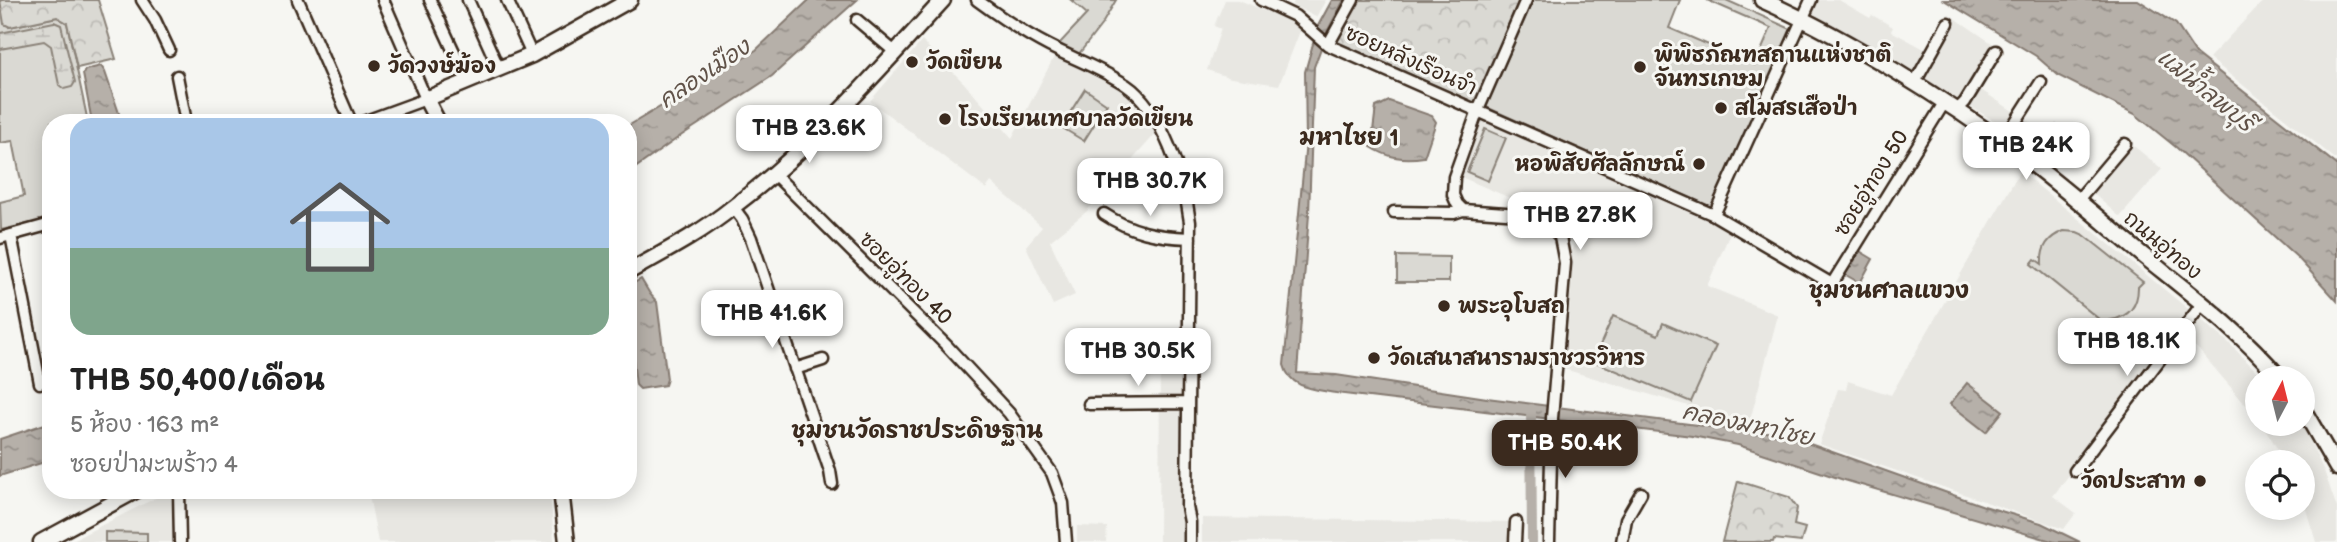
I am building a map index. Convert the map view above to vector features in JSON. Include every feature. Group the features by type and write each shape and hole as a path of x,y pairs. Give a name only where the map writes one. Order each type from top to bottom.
{"main road":[{"path":"434,114 426,99 532,55 630,0"},
{"path":"637,267 680,244 774,174 943,0"},
{"name":"ถนนอู่ทอง","path":"1762,0 1803,18 1914,84 2002,143 2202,304 2270,366"},
{"path":"2315,430 2337,468"},
{"path":"41,542 120,499"},
{"path":"562,499 567,542"}],"street":[{"path":"142,0 169,50"},
{"path":"298,0 348,114"},
{"path":"383,0 426,99 385,114"},
{"path":"430,0 468,82"},
{"path":"468,0 499,69"},
{"path":"508,0 532,55"},
{"path":"977,0 1046,45 1128,86 1146,106 1175,157 1186,195 1190,238 1186,507 1190,522 1190,542"},
{"name":"ซอยหลังเรือนจำ","path":"1261,0 1284,5 1326,43 1714,215 1832,284"},
{"path":"1326,43 1353,0"},
{"path":"1463,210 1457,204 1452,188 1478,110 1526,0"},
{"path":"1714,215 1811,0"},
{"path":"858,20 895,51"},
{"path":"1914,84 1948,23"},
{"path":"1956,111 1965,102 1996,51"},
{"path":"177,76 184,114"},
{"path":"2002,143 2041,82"},
{"name":"ซอยอู่ทอง 50","path":"1832,284 1944,103"},
{"path":"2077,201 2125,144"},
{"name":"ซอยอู่ทอง 40","path":"774,174 947,346 1009,413 1052,473 1063,503 1066,542"},
{"path":"733,207 751,238 830,471 832,484"},
{"path":"1394,212 1454,213 1463,210 1534,215 1545,219 1560,237 1565,263 1552,418 1549,542"},
{"path":"1104,214 1139,231 1164,237 1190,238"},
{"path":"40,383 5,237 42,227"},
{"path":"2075,471 2202,304"},
{"path":"795,369 823,360"},
{"path":"1088,404 1188,403"},
{"path":"1622,542 1626,519 1641,493"},
{"path":"179,499 180,542"},
{"path":"1515,542 1516,522"}],"shaded area":[{"path":"1225,0 1239,0 1302,26 1279,85 1231,78 1207,70 1221,29 1214,26"},
{"path":"1295,0 1326,0 1316,17 1292,5"},
{"path":"1815,0 1839,0 1870,18 1872,15 1893,27 1891,31 1928,51 1949,14 2002,50 1978,88 2040,129 2043,126 2050,130 2056,123 2066,130 2047,157 2003,126 1809,11"},
{"path":"2264,0 2337,0 2337,160 2209,58"},
{"path":"922,41 964,83 1012,138 1055,55 1116,86 1140,105 1139,109 1158,131 1086,212 1050,241 1075,295 1053,305 1026,246 1042,227 991,182 986,189 870,101"},
{"path":"1482,121 1731,231 1707,286 1778,315 1749,424 1564,369 1572,274 1571,253 1574,243 1565,239 1571,224 1461,177"},
{"path":"2130,143 2162,169 2120,217 2089,190"},
{"path":"2020,171 2227,341 2251,366 2245,366 2245,404 2198,349 2177,333 2053,496 2076,513 2064,529 1819,444 1838,389 1846,390 1848,381 1891,395"},
{"path":"1160,359 1185,360 1182,542 1159,542"},
{"path":"2270,436 2307,436 2314,450 2278,450"},
{"path":"2315,452 2337,508 2337,542 2316,542 2309,520 2315,520"},
{"path":"153,499 174,499 173,542 69,542"},
{"path":"370,499 551,499 554,542 378,542"},
{"path":"1202,518 1514,522 1514,542 1202,542"},
{"path":"1077,526 1107,527 1106,542 1077,542"}],"green space":[{"path":"0,0 98,0 116,59 77,68 67,23 57,17 10,27 4,24"},
{"path":"1071,0 1116,0 1102,24 1078,55 1059,44 1087,14"},
{"path":"1359,0 1519,0 1475,103 1337,42"},
{"path":"1533,0 1680,0 1669,28 1755,65 1771,28 1707,0 1726,0 1793,30 1713,208 1486,107"},
{"path":"0,4 9,27 57,17 67,23 86,114 42,114 42,221 1,230 0,202 24,196 13,141 0,143"},
{"path":"54,22 61,25 75,82 72,87 64,89 59,85 51,46 44,41 0,49 0,33"},
{"path":"1085,89 1107,104 1084,141 1061,127"},
{"path":"1485,129 1506,138 1488,181 1467,172"},
{"path":"2064,231 2084,235 2143,282 2138,287 2131,310 2111,320 2114,323 2110,328 2031,264 2035,259 2042,264 2047,243"},
{"path":"1397,256 1449,257 1449,282 1397,282"},
{"path":"1613,316 1658,335 1663,323 1716,346 1691,402 1593,361"},
{"path":"1738,481 1789,497 1797,508 1794,525 1805,528 1801,542 1774,539 1773,542 1722,542"},
{"path":"105,532 147,533 147,542 105,542"}],"water":[{"path":"809,0 857,0 772,76 637,167 637,121 756,50"},
{"path":"1332,0 1344,0 1327,32 1314,67 1309,214 1297,373 1336,375 1487,398 1728,429 1758,430 1793,438 1984,506 2041,523 2080,542 2055,542 1841,479 1738,445 1692,436 1336,393 1312,389 1292,379 1284,365 1306,142 1305,72 1318,26"},
{"name":"แม่น้ำลพบุรี","path":"1944,0 2138,0 2176,24 2196,54 2337,165 2337,301 2298,258 2177,148 2135,114 2059,76 2036,56"},
{"path":"101,66 119,114 90,114 83,74 85,70"},
{"path":"1389,101 1432,116 1436,122 1424,157 1396,157 1371,147 1376,107"},
{"path":"1858,250 1873,259 1860,283 1844,274"},
{"path":"641,279 657,302 667,379 665,385 640,389 637,386 637,281"},
{"path":"1967,383 2003,411 1986,432 1950,404"},
{"path":"42,425 42,463 0,476 0,439"}],"waterway":[{"path":"1531,409 1532,542"}],"place":[{"name":"วัดเขียน","path":"912,62"},
{"name":"วัดวงษ์ฆ้อง","path":"374,66"},
{"name":"พิพิธภัณฑสถานแห่งชาติ จันทรเกษม","path":"1640,67"},
{"name":"สโมสรเสือป่า","path":"1721,108"},
{"name":"โรงเรียนเทศบาลวัดเขียน","path":"945,119"},
{"name":"หอพิสัยศัลลักษณ์","path":"1699,164"},
{"name":"พระอุโบสถ","path":"1444,306"},
{"name":"วัดเสนาสนารามราชวรวิหาร","path":"1374,358"},
{"name":"วัดประสาท","path":"2200,481"}],"district":[{"name":"มหาไชย 1","path":"1349,137"},
{"name":"ชุมชนศาลแขวง","path":"1889,290"},
{"name":"ชุมชนวัดราชประดิษฐาน","path":"917,430"}],"water label":[{"name":"คลองเมือง","path":"704,73"},
{"name":"คลองมหาไชย","path":"1748,424"}]}
